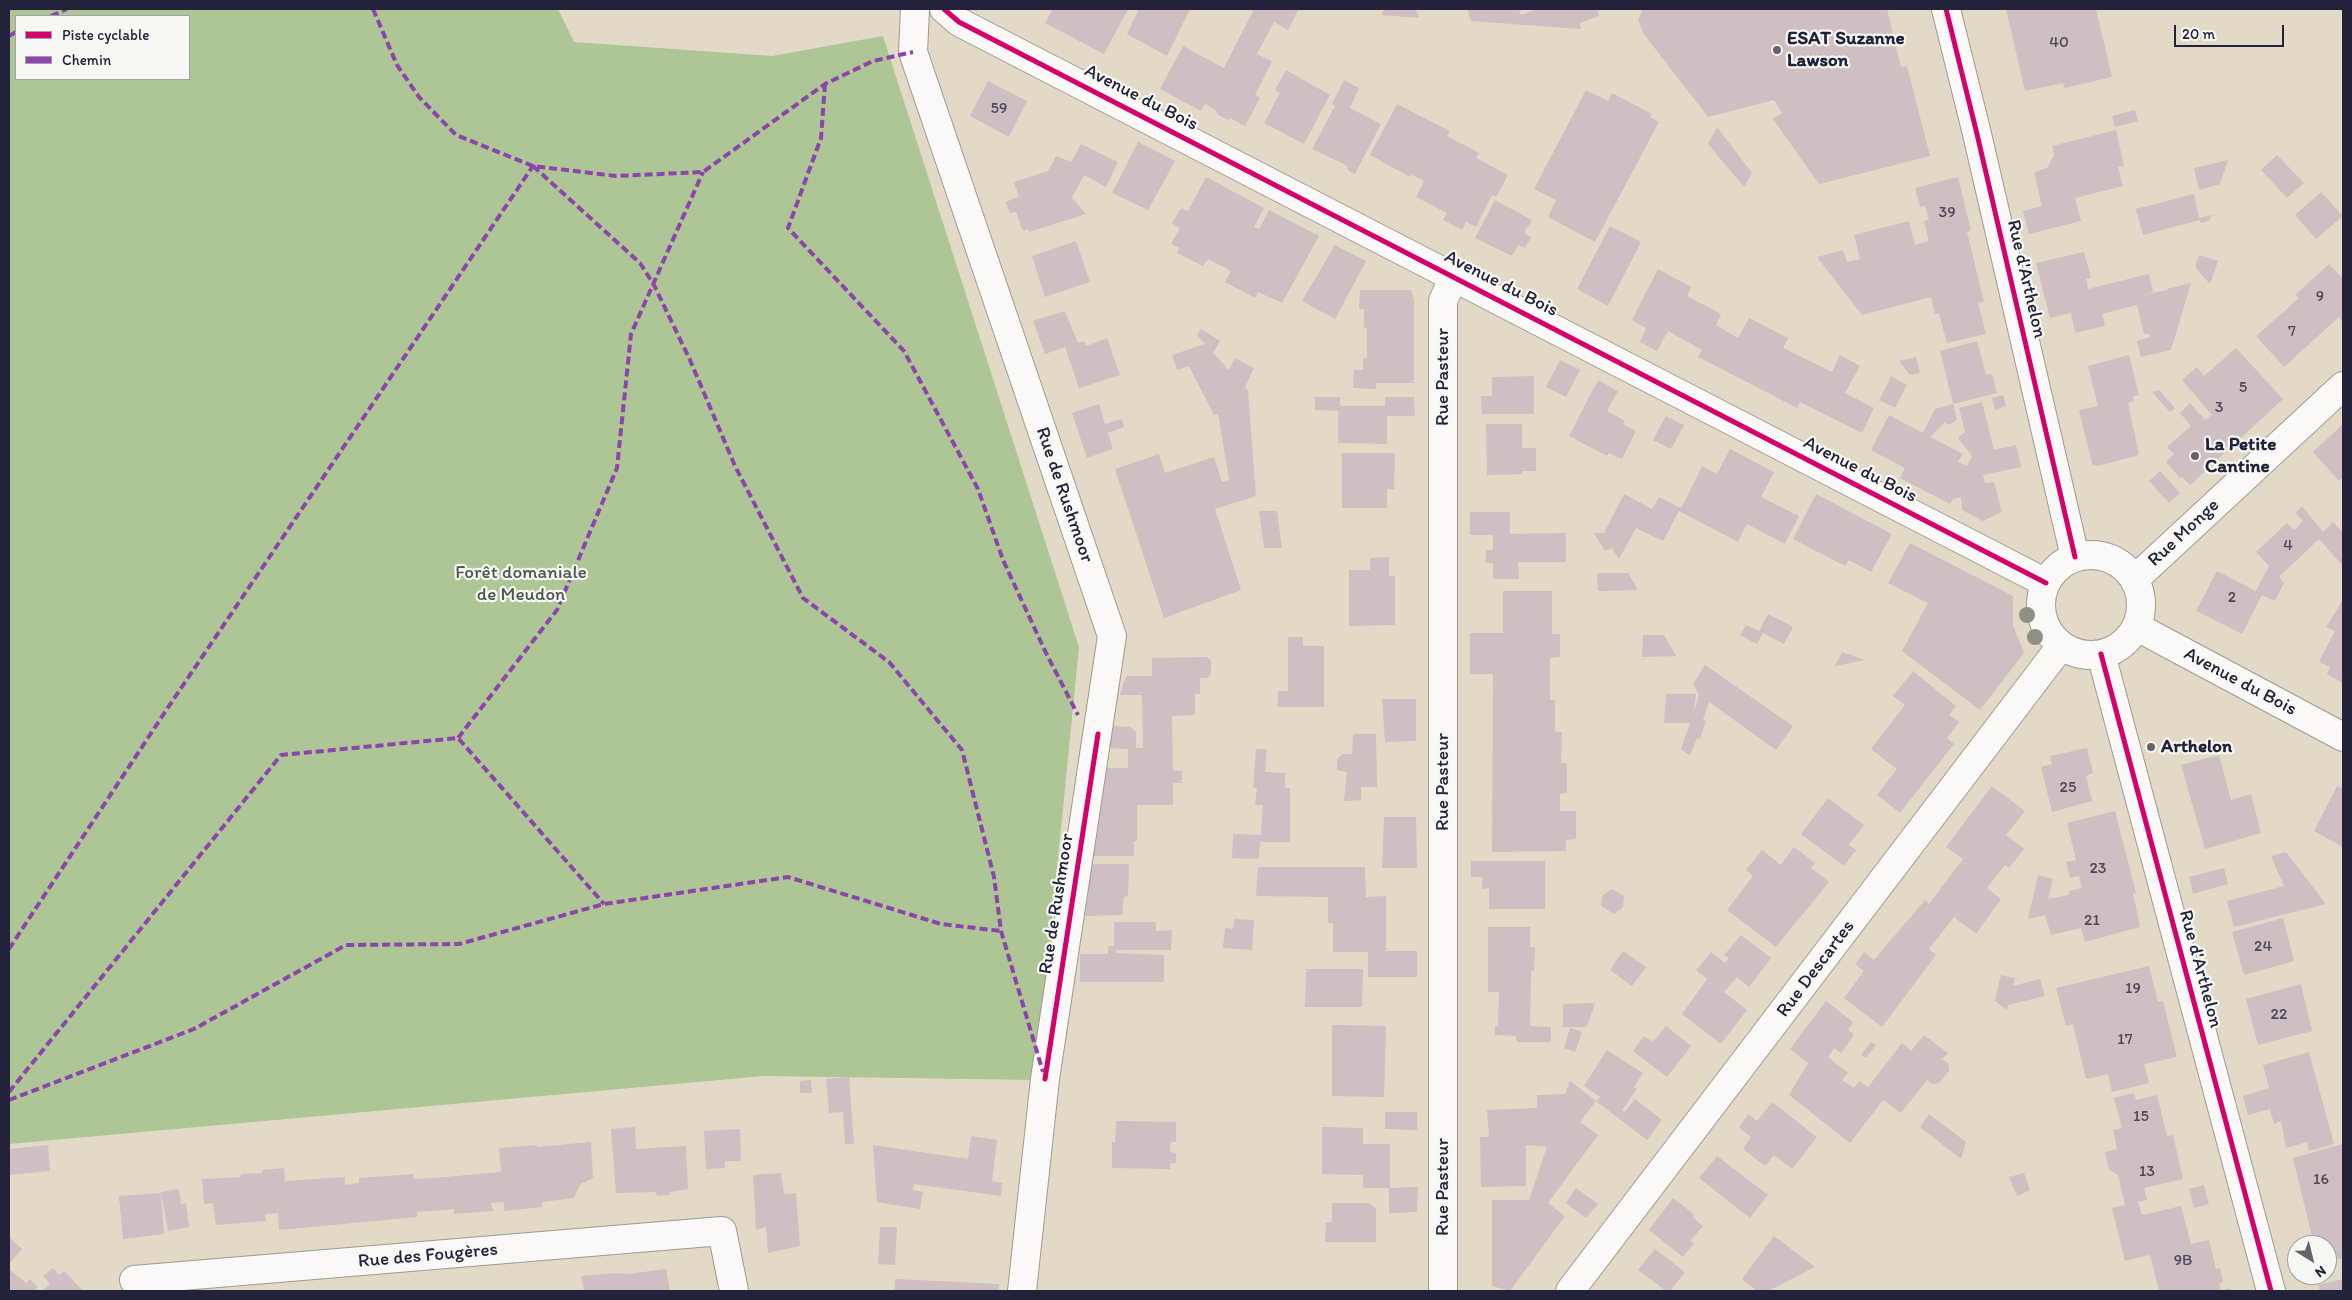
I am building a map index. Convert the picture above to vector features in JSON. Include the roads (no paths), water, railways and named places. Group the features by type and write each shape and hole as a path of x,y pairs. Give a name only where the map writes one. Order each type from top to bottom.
{"street":[{"name":"Rue de Rushmoor","path":"916,9 913,52 1112,636 1045,1079 1022,1291"},
{"name":"Avenue du Bois","path":"944,9 959,22 2046,583"},
{"name":"Rue d'Arthelon","path":"1946,9 1977,134 2075,557"},
{"name":"Rue Pasteur","path":"1443,1291 1443,300 1454,276"},
{"name":"Rue Monge","path":"2135,579 2343,386"},
{"path":"2092,554 2108,557 2124,566 2135,579 2141,594 2142,611 2136,627 2128,640 2116,649 2101,654 2084,655 2061,646 2046,626 2041,612 2041,597 2046,583 2053,572 2063,563 2075,557 2092,554"},
{"name":"Avenue du Bois","path":"2136,627 2343,737"},
{"name":"Rue Descartes","path":"1570,1291 2061,646"},
{"name":"Rue d'Arthelon","path":"2101,654 2271,1291"},
{"name":"Rue des Fougères","path":"140,1286 722,1231 734,1291"}],"place":[{"name":"ESAT Suzanne Lawson","path":"1777,50"},
{"name":"La Petite Cantine","path":"2195,456"},
{"name":"Arthelon","path":"2151,747"}],"park label":[{"name":"Forêt domaniale de Meudon","path":"521,584"}]}
